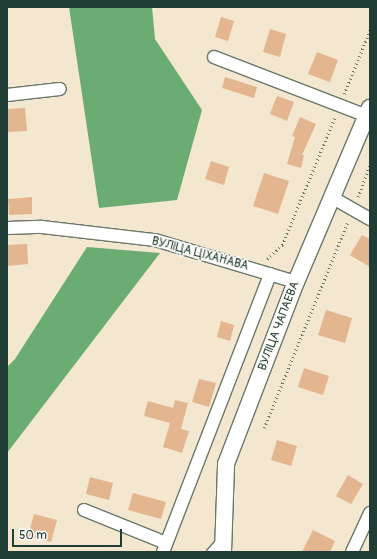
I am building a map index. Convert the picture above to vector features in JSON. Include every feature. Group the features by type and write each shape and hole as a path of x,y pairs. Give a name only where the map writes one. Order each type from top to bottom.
{"street":[{"path":"214,57 339,106 369,112"},
{"path":"7,95 60,89"},
{"name":"ВУЛІЦА ЧАПАЕВА","path":"223,544 226,464 296,282 369,112"},
{"path":"332,198 370,219"},
{"name":"ВУЛІЦА ЦІХАНАВА","path":"7,228 42,228 154,240 296,282"},
{"path":"84,510 165,547 270,274"},
{"path":"352,552 370,513"}],"lane":[{"path":"210,552 223,544"}],"path":[{"path":"255,270 282,245 370,30"},
{"path":"264,428 370,164"}],"green space":[{"path":"69,7 152,7 155,39 202,110 177,200 99,208"},
{"path":"87,247 160,253 7,453 7,367 15,359"}],"building":[{"path":"221,17 234,21 228,41 215,37"},
{"path":"270,29 286,34 280,57 263,52"},
{"path":"317,52 338,60 330,82 308,74"},
{"path":"225,77 257,87 254,98 222,88"},
{"path":"277,96 294,102 287,121 270,114"},
{"path":"25,108 27,131 8,132 7,109"},
{"path":"300,117 316,124 302,155 304,155 301,168 287,164 295,137 292,136"},
{"path":"211,161 229,167 224,185 205,179"},
{"path":"264,173 289,181 278,214 253,206"},
{"path":"32,197 32,214 9,215 8,199"},
{"path":"362,235 370,239 370,267 350,255"},
{"path":"27,244 28,264 7,266 7,245"},
{"path":"326,310 352,318 345,343 318,335"},
{"path":"221,321 234,325 230,341 217,337"},
{"path":"304,368 329,376 323,395 298,387"},
{"path":"199,379 216,383 209,407 192,402"},
{"path":"175,400 188,403 181,429 189,431 182,453 163,447 170,423 144,416 148,401 173,408"},
{"path":"277,440 297,446 291,466 271,460"},
{"path":"348,475 363,484 351,504 336,496"},
{"path":"90,477 113,483 109,500 86,494"},
{"path":"133,493 166,502 161,519 128,510"},
{"path":"34,514 57,520 51,542 28,536"},
{"path":"313,530 335,541 330,552 302,552"}]}
